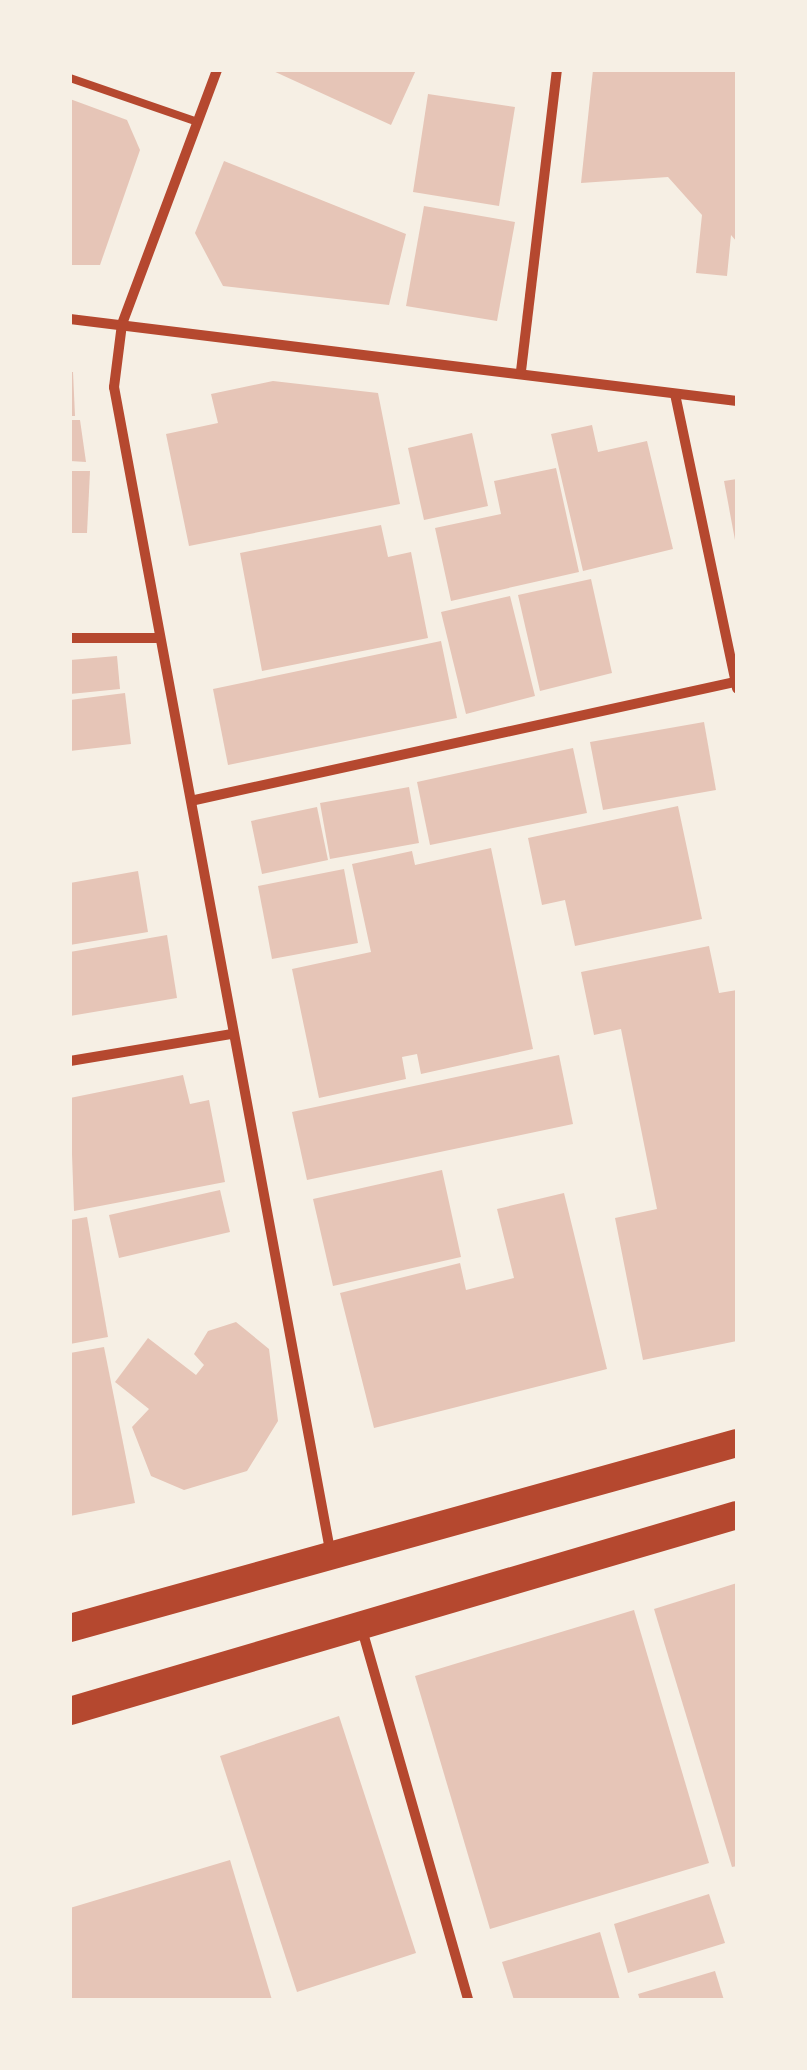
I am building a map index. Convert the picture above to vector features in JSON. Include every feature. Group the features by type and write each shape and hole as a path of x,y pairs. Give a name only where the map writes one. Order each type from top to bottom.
{"highway":[{"path":"70,1628 737,1444"},
{"path":"70,1711 737,1515"}],"street":[{"path":"217,70 122,324 114,387 158,638 196,800 231,1034 319,1466 331,1556"},
{"path":"521,371 557,70"},
{"path":"70,319 521,371 737,401"},
{"path":"196,800 736,685 675,394"},
{"path":"70,638 158,638"},
{"path":"70,1061 231,1034"},
{"path":"361,1625 468,2000"}],"lane":[{"path":"70,78 195,121"}],"building":[{"path":"271,70 416,70 391,125"},
{"path":"593,70 737,70 737,242 731,235 727,276 696,273 702,215 668,177 581,183"},
{"path":"428,94 515,107 499,206 413,192"},
{"path":"70,99 127,120 140,150 100,265 70,265"},
{"path":"224,161 406,234 389,305 223,286 195,233"},
{"path":"424,206 515,222 497,321 406,306"},
{"path":"73,372 75,416 70,416"},
{"path":"273,381 378,393 400,504 189,546 166,434 218,423 211,394"},
{"path":"70,420 80,420 86,462 70,461"},
{"path":"592,425 598,452 647,441 673,549 583,571 551,434"},
{"path":"472,433 488,506 424,520 408,448"},
{"path":"556,468 579,572 451,601 435,528 501,514 494,481"},
{"path":"70,471 90,471 87,533 70,533"},
{"path":"737,479 737,540 735,540 724,481"},
{"path":"381,525 388,557 411,552 428,638 262,671 240,553"},
{"path":"591,579 612,673 540,691 518,595"},
{"path":"510,596 535,696 466,714 441,612"},
{"path":"441,641 457,718 228,765 213,689"},
{"path":"117,656 120,689 70,694 70,660"},
{"path":"125,693 131,744 70,751 70,700"},
{"path":"704,722 716,790 603,810 590,742"},
{"path":"573,748 587,813 430,845 417,782"},
{"path":"409,787 419,843 330,859 320,803"},
{"path":"678,806 702,919 575,946 565,900 542,905 528,838"},
{"path":"317,807 328,860 262,874 251,821"},
{"path":"491,848 533,1049 421,1074 417,1054 402,1057 406,1079 319,1098 292,969 371,952 352,864 412,851 415,865"},
{"path":"344,869 358,943 272,959 258,886"},
{"path":"138,871 148,932 70,945 70,883"},
{"path":"167,935 177,998 70,1016 70,952"},
{"path":"709,946 719,993 737,990 737,1341 643,1360 615,1218 657,1209 621,1029 594,1035 581,972"},
{"path":"559,1055 573,1124 307,1180 292,1112"},
{"path":"183,1075 190,1104 209,1100 225,1182 74,1211 70,1098"},
{"path":"442,1170 461,1257 333,1286 313,1199"},
{"path":"220,1190 230,1232 119,1258 109,1215"},
{"path":"564,1193 607,1369 374,1428 340,1293 460,1263 466,1290 514,1278 497,1209"},
{"path":"87,1217 108,1337 70,1344 70,1220"},
{"path":"236,1322 269,1349 278,1421 247,1471 184,1490 151,1476 132,1427 149,1409 115,1382 148,1338 196,1375 204,1365 194,1354 208,1331"},
{"path":"104,1347 135,1503 70,1516 70,1353"},
{"path":"737,1583 737,1866 732,1867 654,1609"},
{"path":"634,1610 709,1863 490,1929 415,1676"},
{"path":"339,1716 416,1953 297,1992 220,1756"},
{"path":"230,1860 272,2000 70,2000 70,1908"},
{"path":"709,1894 725,1943 628,1973 614,1924"},
{"path":"600,1932 620,2000 514,2000 502,1962"},
{"path":"715,1971 724,2000 640,2000 638,1994"}]}
